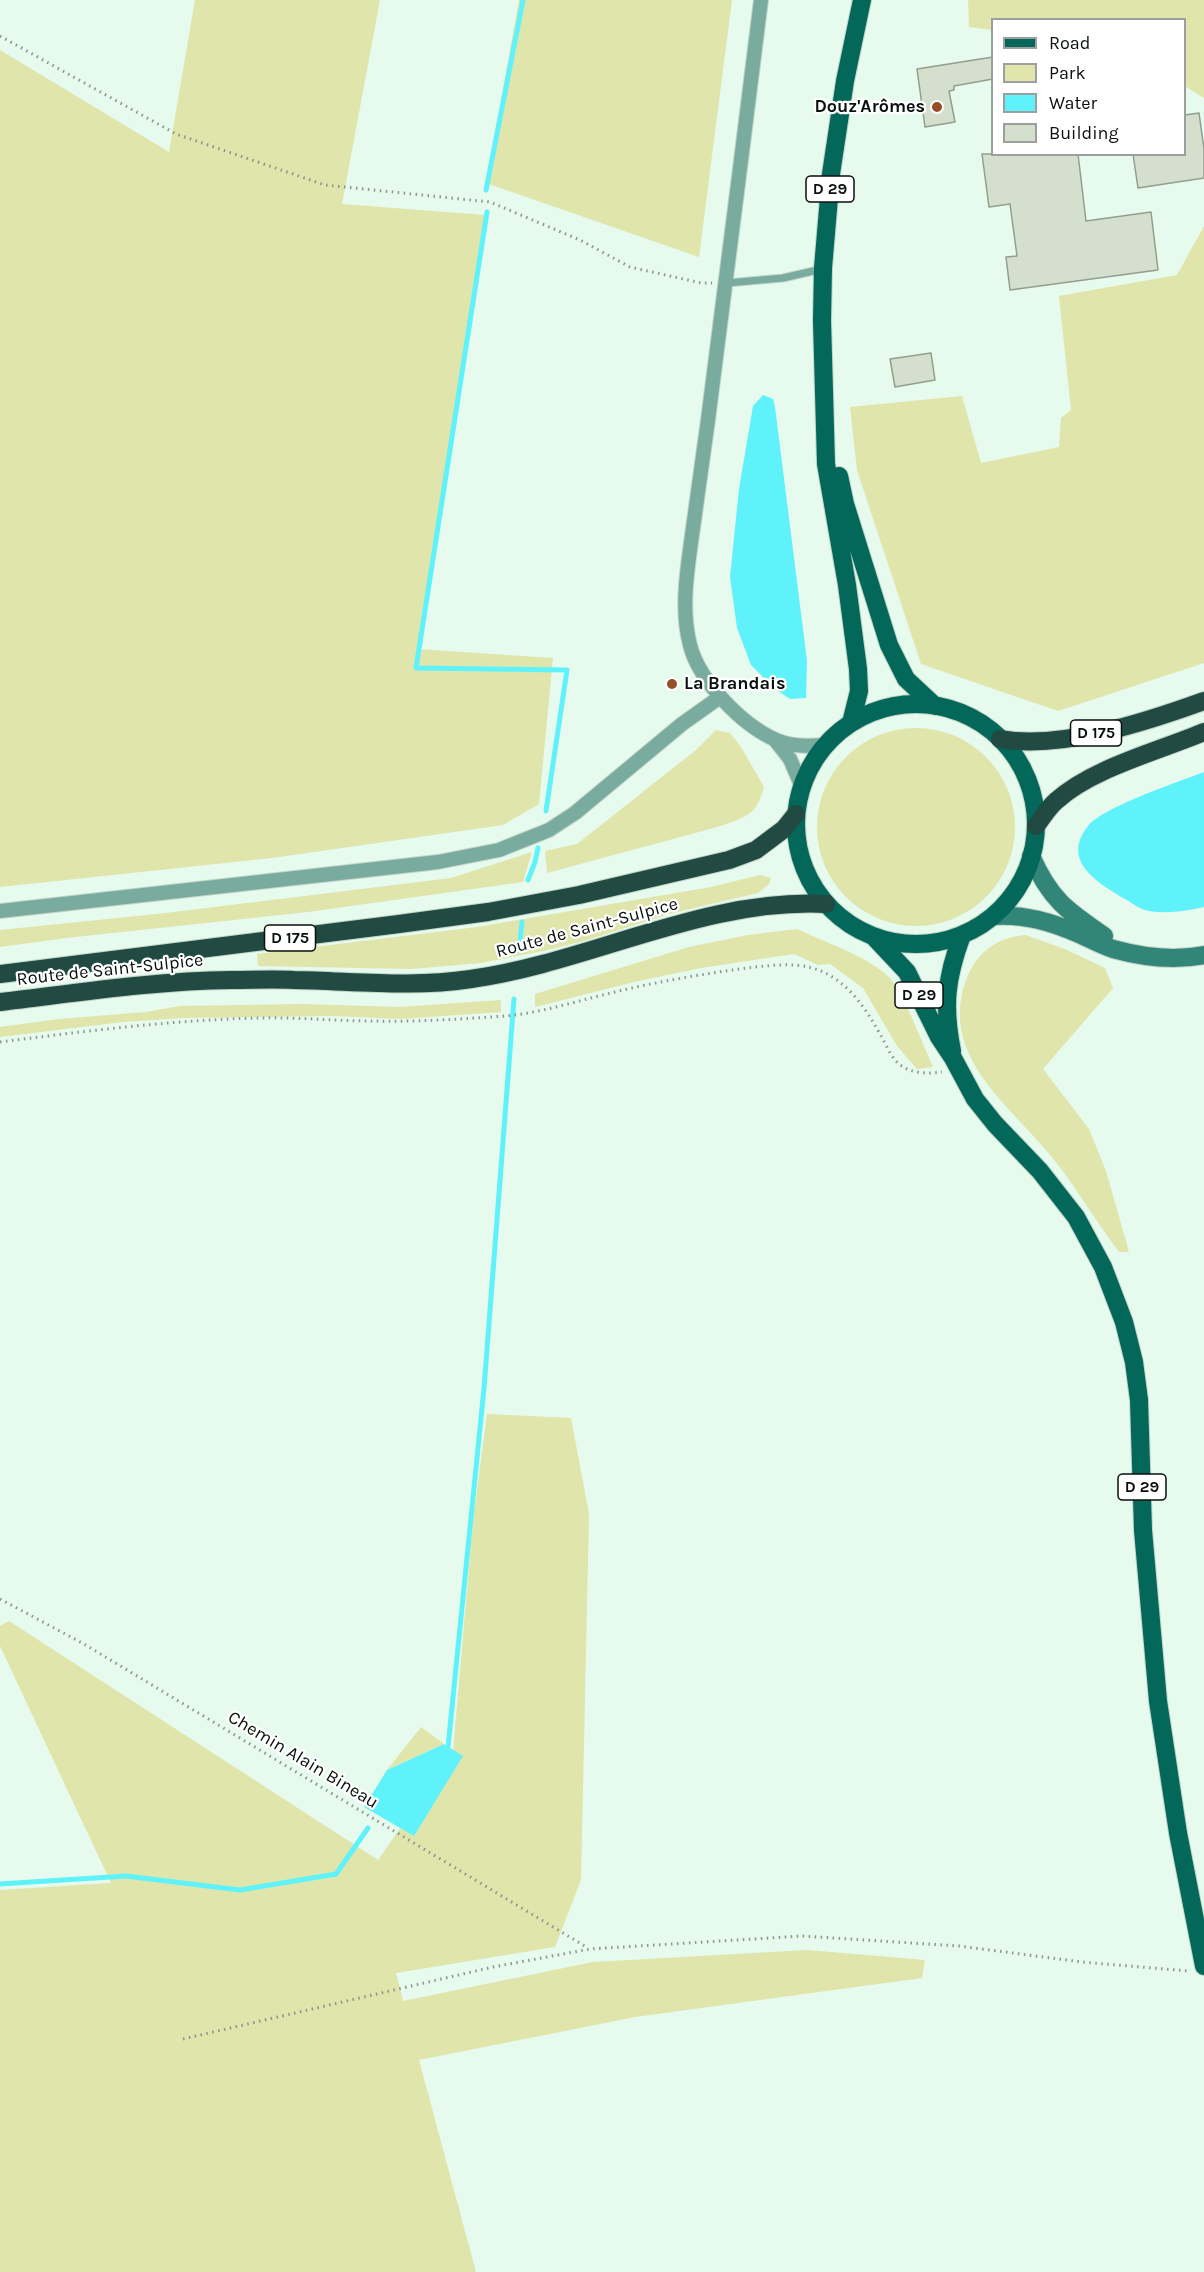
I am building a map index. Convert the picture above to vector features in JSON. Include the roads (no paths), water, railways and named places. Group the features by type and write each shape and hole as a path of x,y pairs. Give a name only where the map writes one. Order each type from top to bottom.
{"highway":[{"name":"D 175","path":"1000,739 1035,743 1079,736 1124,726 1204,701"},
{"name":"D 175","path":"1036,826 1056,801 1077,785 1134,759 1204,732"},
{"name":"Route de Saint-Sulpice","path":"0,974 411,923 488,912 579,895 729,860 756,850 783,829 796,814"},
{"name":"Route de Saint-Sulpice","path":"0,1002 162,983 295,980 407,984 471,980 571,958 637,936 700,919 770,906 826,904"}],"main road":[{"name":"D 29","path":"851,723 859,691 858,669 847,585 826,464 822,320 823,268 831,174 845,81 862,0"},
{"name":"D 29","path":"824,381 836,463 845,504 889,645 906,679 934,706"},
{"path":"913,704 934,706 970,717 1000,739 1015,758 1027,779 1034,802 1036,826 1031,856 1017,888 994,916 979,927 941,942 919,945 897,943 875,938 857,929 840,918 826,904 812,884 801,862 796,838 796,814 802,787 812,765 825,745 851,723 870,713 891,707 913,704"},
{"name":"D 29","path":"956,1063 947,1020 946,987 950,967 962,935"},
{"name":"D 29","path":"875,938 907,972 939,1037 984,1111 1040,1172 1076,1217 1103,1267 1124,1322 1134,1362 1139,1400 1143,1530 1158,1701 1197,1968"}],"street":[{"path":"761,0 727,283 690,547 685,608 690,647 702,673 734,711 775,740 790,759 802,787"},
{"path":"0,911 420,864 473,856 523,842 549,830 575,813 682,724 720,697"},
{"path":"775,740 794,745 825,745"},
{"path":"1031,856 1052,895 1074,915 1112,941 1149,956"},
{"path":"994,916 1036,918 1112,948 1149,956 1186,959 1204,955"}],"lane":[{"path":"727,283 783,278 823,268"}],"water":[{"path":"763,395 773,399 775,407 807,661 806,698 790,699 774,688 751,665 737,628 730,577 739,489 753,406"},
{"path":"1204,772 1204,907 1170,912 1146,910 1104,886 1086,870 1080,860 1078,850 1080,839 1088,826 1096,819 1124,803"},
{"path":"444,1744 463,1756 414,1836 364,1807 387,1770"}],"waterway":[{"path":"486,190 523,0"},
{"path":"487,212 416,668 567,670 546,811"},
{"path":"528,880 538,848"},
{"path":"519,951 522,922"},
{"path":"444,1750 448,1747 484,1388 514,999"},
{"path":"0,1884 126,1876 240,1890 336,1874 368,1828"}],"place":[{"name":"Douz'Arômes","path":"937,107"},
{"name":"La Brandais","path":"672,684"}]}
